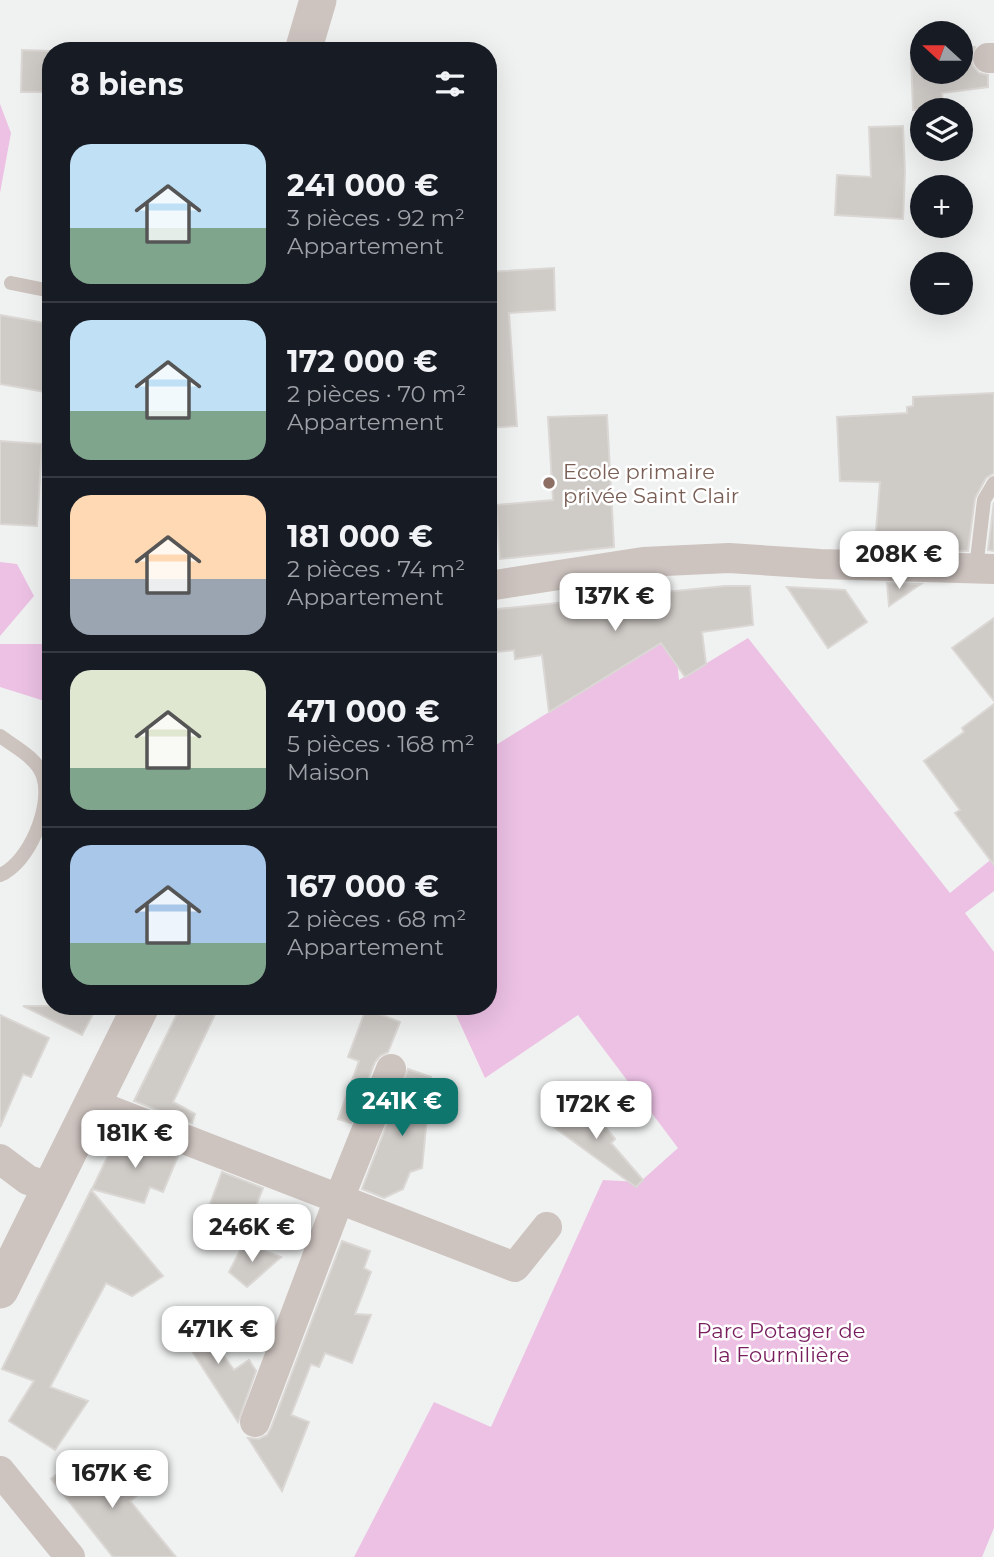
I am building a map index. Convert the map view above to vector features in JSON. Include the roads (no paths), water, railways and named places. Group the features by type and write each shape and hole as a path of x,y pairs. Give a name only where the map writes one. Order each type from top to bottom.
{"street":[{"path":"306,42 318,0"},
{"path":"497,585 643,562 729,558 820,564 985,568"},
{"path":"0,1290 136,1015"},
{"path":"255,1422 391,1069"},
{"path":"90,1106 109,1110 514,1267 547,1227"},
{"path":"0,1159 27,1180 50,1187"},
{"path":"0,1471 70,1557"}],"lane":[{"path":"11,283 42,289"},
{"path":"985,568 984,500 994,483"},
{"path":"0,736 34,761 42,774"},
{"path":"0,875 8,872 24,855 37,829 42,810"}],"place":[{"name":"Ecole primaire privée Saint Clair","path":"549,483"}],"park label":[{"name":"Parc Potager de la Fournilière","path":"781,1342"}]}
